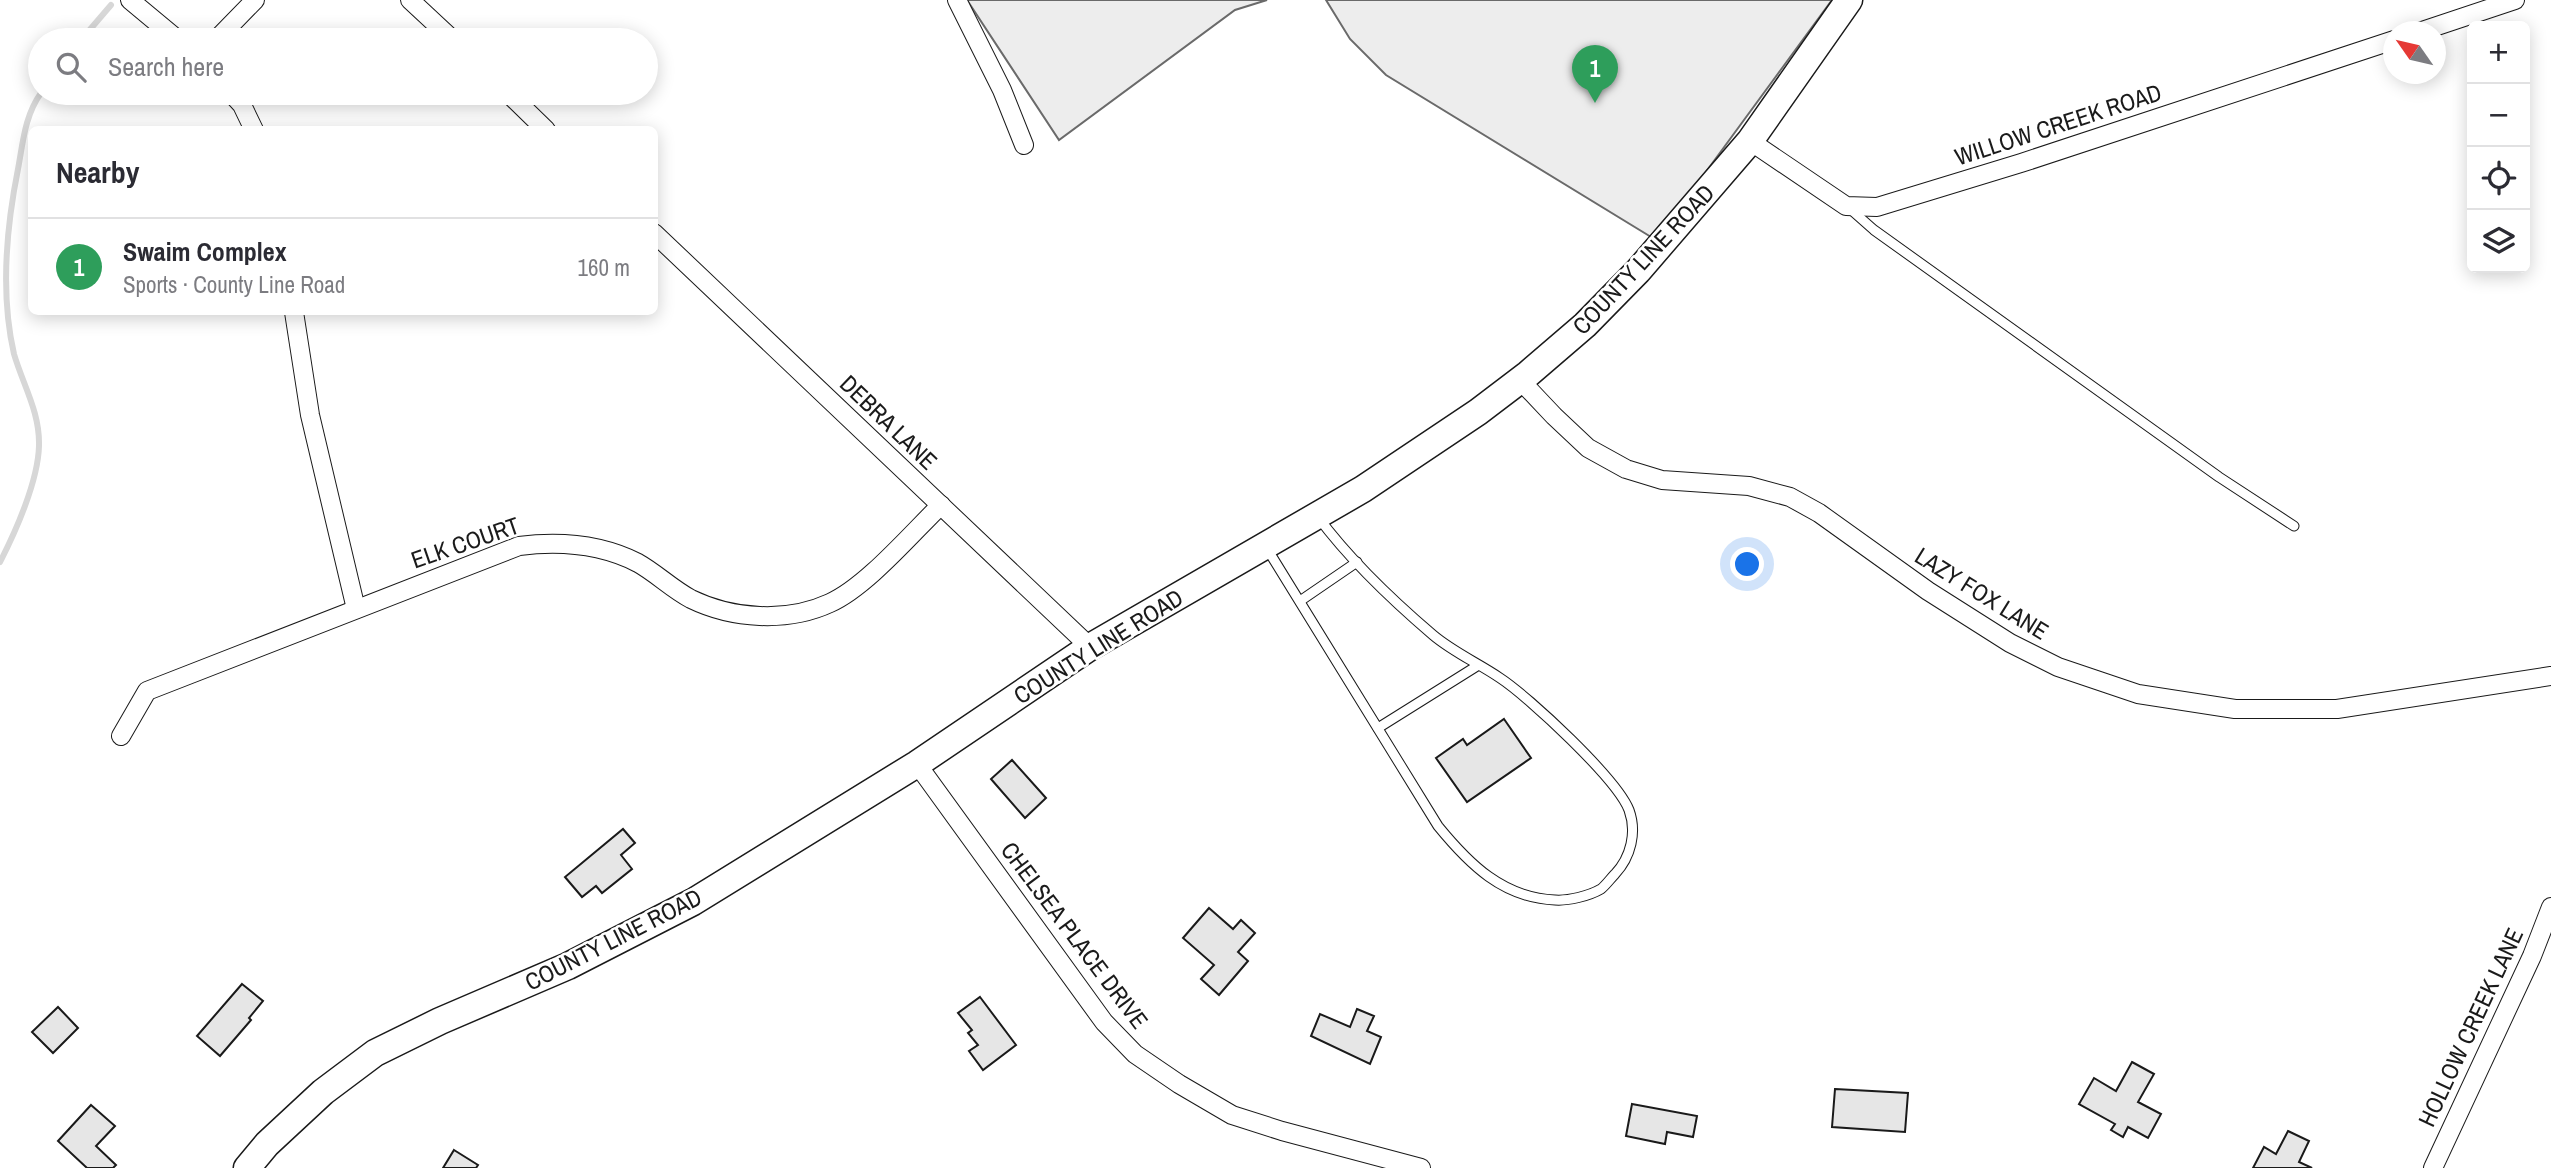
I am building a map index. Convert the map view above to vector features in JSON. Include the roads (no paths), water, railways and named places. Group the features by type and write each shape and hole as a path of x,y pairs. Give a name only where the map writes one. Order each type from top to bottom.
{"street":[{"path":"130,0 164,28"},
{"path":"228,28 255,0"},
{"path":"410,0 440,28"},
{"path":"957,0 1002,90 1024,145"},
{"name":"COUNTY LINE ROAD","path":"247,1168 267,1144 323,1092 375,1053 440,1021 568,966 693,902 917,764 1090,647 1363,489 1478,412 1585,325 1638,271 1750,141 1849,0"},
{"path":"2446,23 2515,0"},
{"name":"WILLOW CREEK ROAD","path":"1846,206 1877,207 1903,200 2383,43"},
{"path":"242,105 252,126"},
{"path":"520,105 542,126"},
{"path":"1750,141 1846,206"},
{"name":"DEBRA LANE","path":"658,237 1090,647"},
{"path":"294,315 310,415 356,609"},
{"name":"LAZY FOX LANE","path":"1520,380 1553,416 1588,448 1626,469 1662,480 1749,486 1790,497 1819,513 1928,591 2010,643 2058,667 2138,694 2235,709 2337,709 2550,682"},
{"name":"ELK COURT","path":"121,736 147,691 519,546 550,542 609,551 638,563 689,598 717,610 754,616 789,615 829,604 858,586 941,505"},
{"name":"CHELSEA PLACE DRIVE","path":"917,764 1104,1023 1135,1054 1232,1115 1421,1168"},
{"name":"HOLLOW CREEK LANE","path":"2433,1168 2532,956 2551,907"}],"lane":[{"path":"1846,206 1874,230 2220,477 2294,526"},
{"path":"1265,545 1438,826 1463,856 1497,883 1534,899 1565,901 1600,890 1623,866 1634,837 1628,810 1614,788 1555,726 1499,677 1477,666 1434,636 1357,562 1317,515"},
{"path":"1300,601 1357,562"},
{"path":"1378,729 1477,666"}],"waterway":[{"path":"91,28 111,5"},
{"path":"0,562 19,521 38,460 37,422 14,354 6,284 10,215 23,139 34,105"}],"place":[{"name":"Swaim Complex","path":"1595,103"}]}
